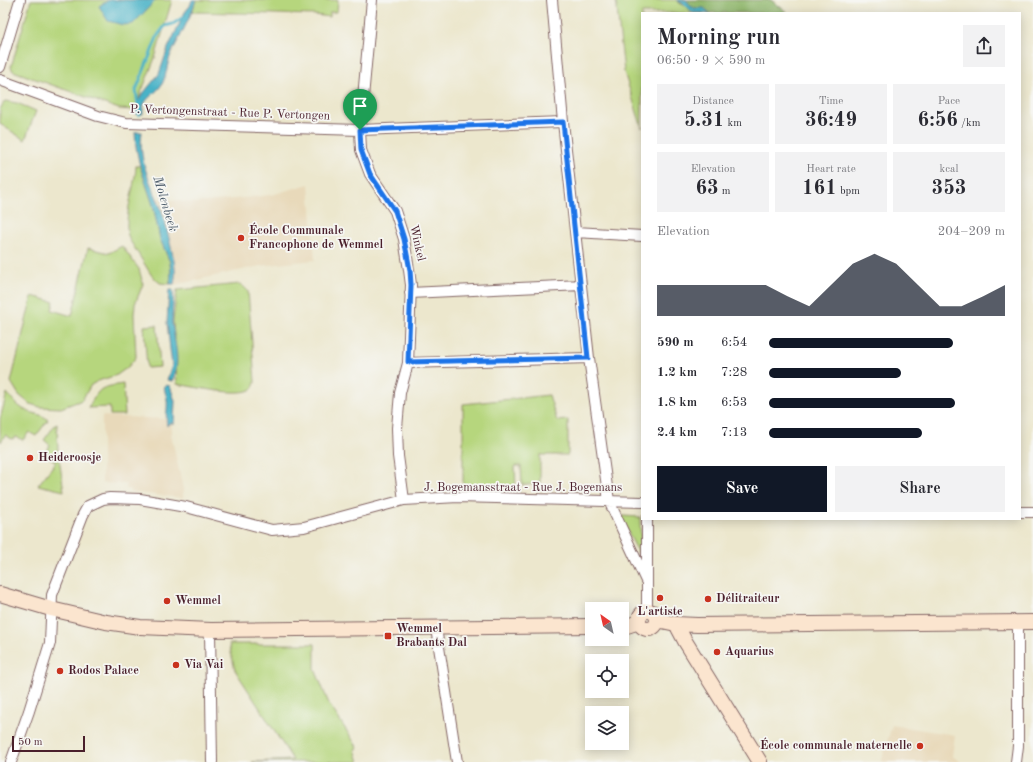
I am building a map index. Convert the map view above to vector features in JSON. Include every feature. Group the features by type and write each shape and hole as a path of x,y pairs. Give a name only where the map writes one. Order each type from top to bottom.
{"street":[{"path":"0,67 20,0"},
{"name":"Winkel","path":"372,0 360,130 361,150 370,174 395,211 404,239 410,270 408,362 400,393 397,428 398,456 404,500"},
{"path":"552,0 563,122 576,232 588,358 609,501 646,581"},
{"name":"P. Vertongenstraat - Rue P. Vertongen","path":"0,80 98,116 126,123 360,130 563,122"},
{"path":"576,232 641,236"},
{"path":"410,294 580,285"},
{"path":"408,362 588,358"},
{"name":"J. Bogemansstraat - Rue J. Bogemans","path":"11,762 29,711 50,643 52,595 83,515 88,506 103,499 140,499 186,507 272,530 304,527 404,500 458,498 641,502"},
{"path":"1021,512 1033,512"},
{"path":"647,520 646,581 648,617"},
{"path":"0,594 52,609 124,626 210,630 585,626"},
{"path":"629,625 648,617 676,624 1033,622"},
{"path":"1016,762 1018,746 1018,623"},
{"path":"676,624 684,640 760,762"},
{"path":"436,628 457,762"},
{"path":"210,630 212,762"}],"shaded area":[{"name":"École Communale Francophone de Wemmel","path":"309,184 315,260 260,266 174,285 175,262 156,198 196,203 271,195"},
{"path":"102,416 166,419 169,423 172,423 171,434 183,489 183,498 130,492 130,489 126,489 126,484 102,483"},
{"name":"École communale maternelle","path":"892,725 955,735 952,756 961,762 881,762"}],"green space":[{"path":"31,0 172,0 155,58 134,110 119,109 13,71 11,67"},
{"path":"196,0 338,0 337,12 330,12 330,17 315,15 192,12"},
{"path":"616,0 676,0 700,12 641,12 641,125 624,72"},
{"path":"679,0 771,0 787,12 700,12 679,3"},
{"path":"5,101 17,103 36,111 25,140 0,124 0,109"},
{"path":"136,166 140,166 153,205 160,239 170,262 170,284 160,283 152,276 129,239 127,222"},
{"path":"122,246 139,269 143,284 135,304 134,314 136,357 128,367 117,375 98,381 91,385 82,400 61,408 40,407 30,404 19,395 11,382 32,296 54,302 52,310 72,316 88,248 109,253"},
{"path":"240,284 248,291 255,382 253,387 247,391 232,392 177,384 173,321 177,290"},
{"path":"157,325 160,367 147,368 144,326"},
{"path":"123,384 125,415 110,415 110,407 88,408 101,389"},
{"path":"7,393 24,409 43,416 48,420 36,436 29,432 23,440 16,437 12,439 5,435 1,442 0,441 0,419"},
{"path":"549,395 557,421 568,420 568,455 540,455 540,484 522,485 521,466 515,466 516,491 463,491 463,404"},
{"path":"57,424 58,452 64,491 38,485 56,462 45,454 50,445 44,440"},
{"path":"623,516 640,517 641,553 639,554 621,519"},
{"path":"229,644 315,644 315,669 329,704 358,748 355,749 359,762 252,762 293,760 235,670"}],"water":[{"path":"109,0 156,0 133,24 123,25 108,21 99,6"},
{"path":"192,0 196,0 194,7 171,54 162,84 144,104 143,114 136,114 137,104 141,96 159,74 168,48"},
{"path":"676,0 686,0 693,8 704,8 709,12 692,12 684,4"},
{"path":"135,132 142,132 141,142 145,169 163,214 173,256 175,270 174,284 170,284 170,262 160,239 153,205 140,166"},
{"path":"169,290 173,290 172,322 177,359 175,374 172,381 167,380 172,366 167,323"},
{"path":"165,385 170,386 175,401 174,423 169,423 167,426 167,398 164,389"}],"waterway":[{"name":"Molenbeek","path":"139,115 136,90 158,35 165,26 173,24 185,16"}],"place":[{"name":"École Communale Francophone de Wemmel","path":"241,238"},
{"name":"Heideroosje","path":"30,458"},
{"name":"L'artiste","path":"660,598"},
{"name":"Délitraiteur","path":"708,599"},
{"name":"Wemmel","path":"167,601"},
{"name":"Wemmel Brabants Dal","path":"388,636"},
{"name":"Aquarius","path":"717,652"},
{"name":"Via Vai","path":"176,665"},
{"name":"Rodos Palace","path":"60,671"},
{"name":"École communale maternelle","path":"920,746"}],"route":[{"path":"563,122 576,232 588,358 408,362 411,285 410,270 404,239 395,211 370,174 361,150 360,130 563,122"}]}
